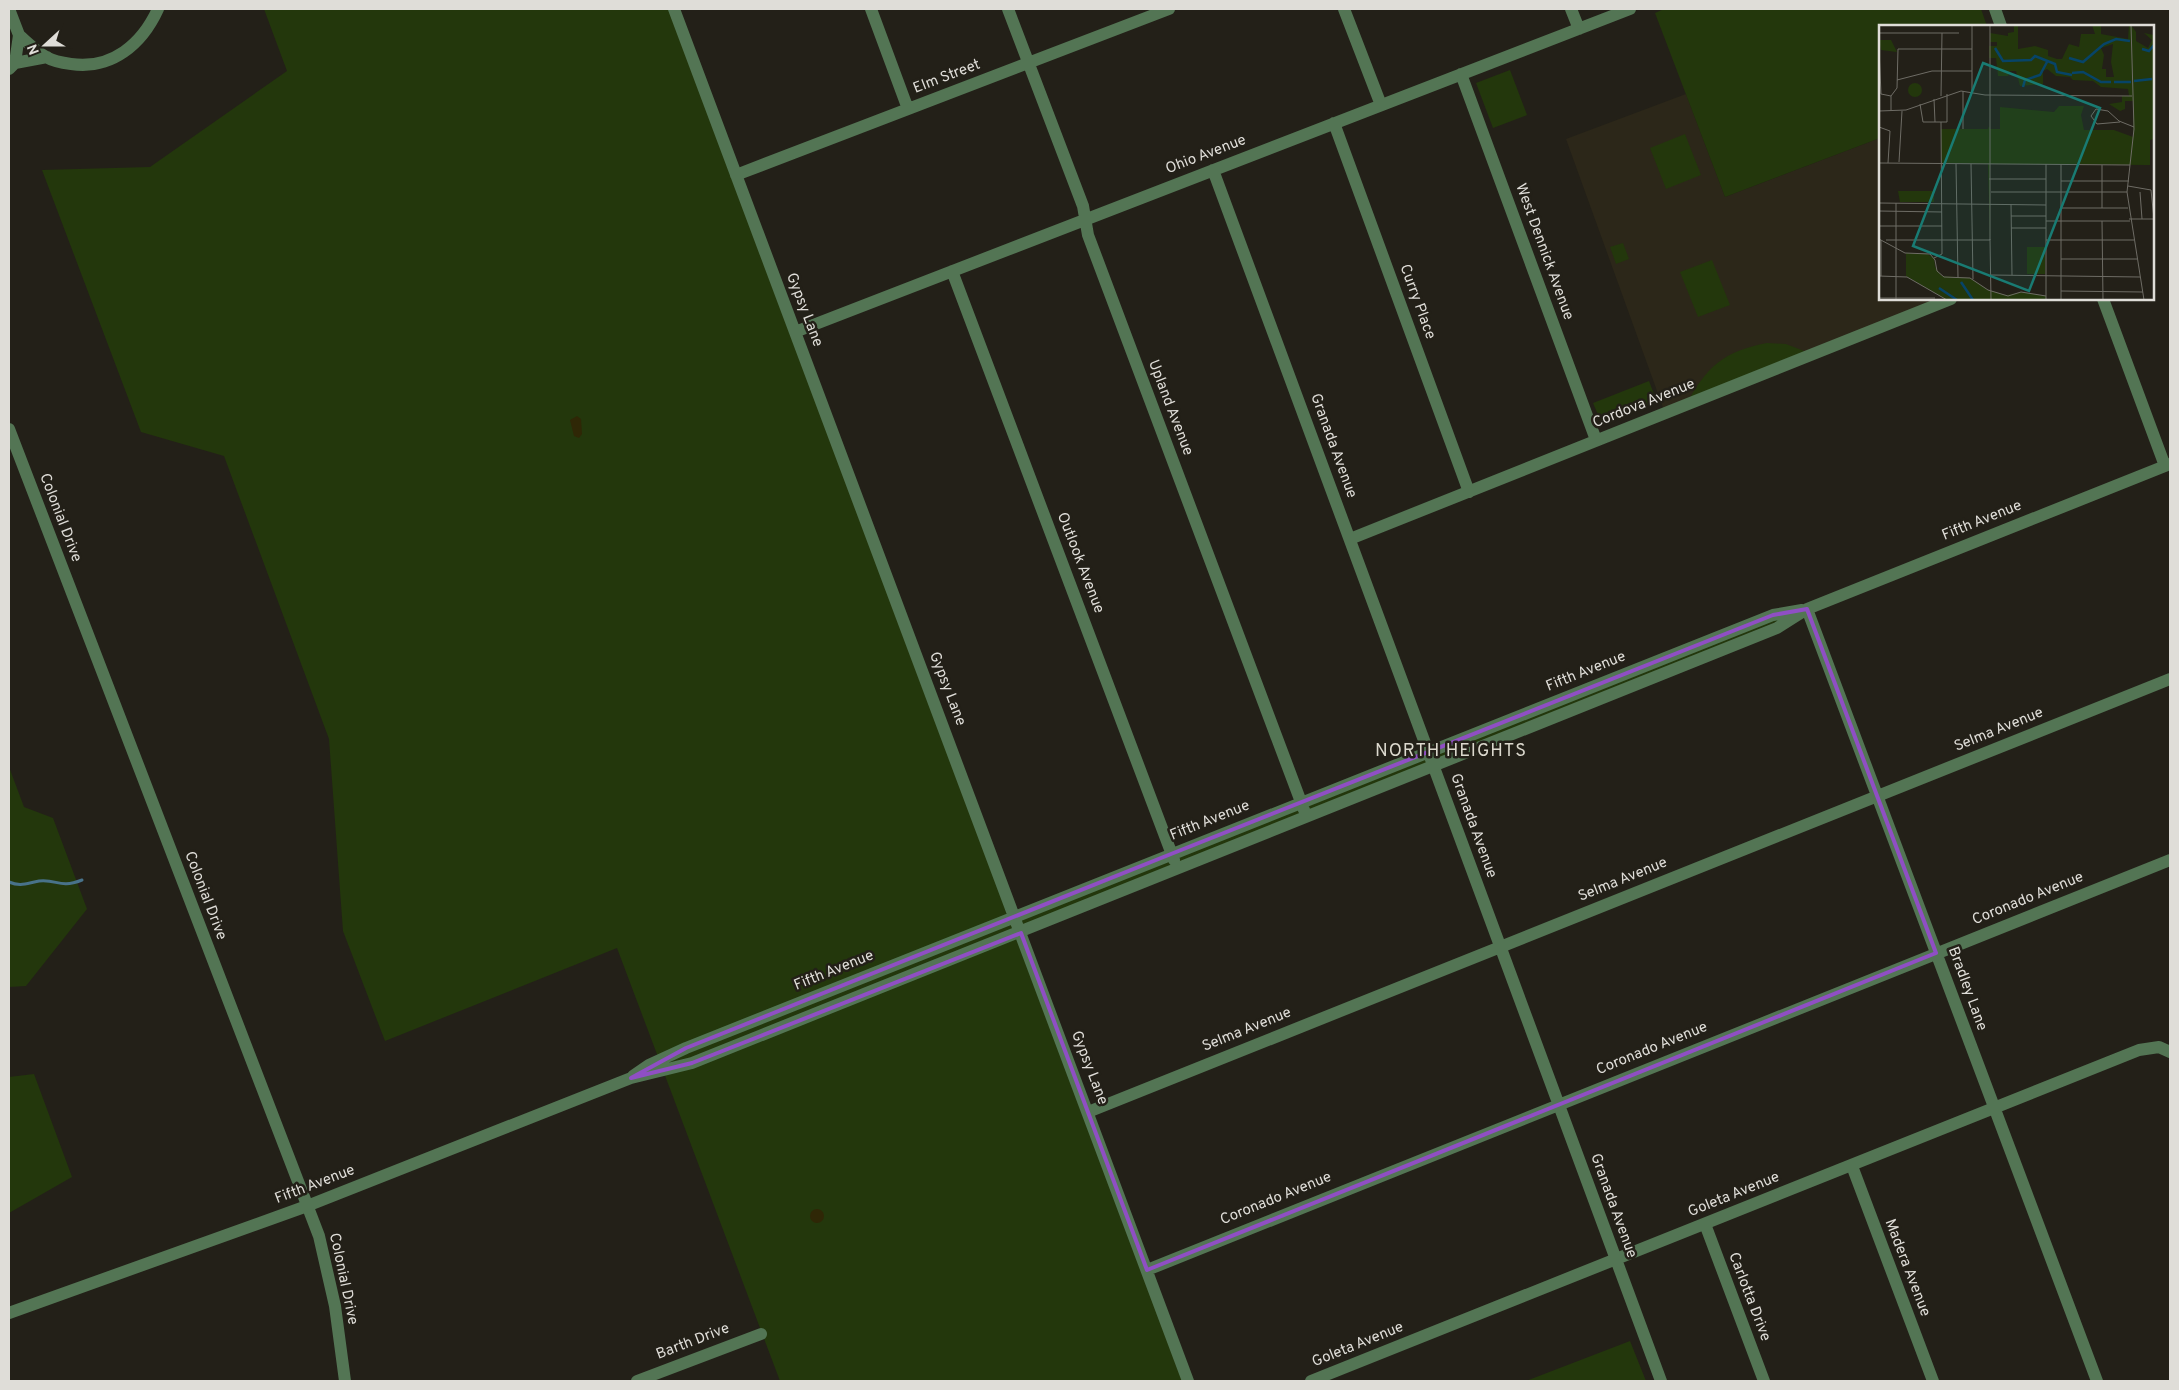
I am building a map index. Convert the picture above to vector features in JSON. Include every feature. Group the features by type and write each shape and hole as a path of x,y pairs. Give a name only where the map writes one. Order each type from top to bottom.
{"street":[{"path":"9,9 19,34 47,57 68,64 89,65 117,57 143,35 158,9"},
{"name":"Gypsy Lane","path":"674,9 1188,1381"},
{"path":"871,9 908,109"},
{"name":"Upland Avenue","path":"1008,9 1083,206 1088,235 1306,817"},
{"name":"Elm Street","path":"736,175 1170,9"},
{"path":"1344,9 1381,105"},
{"path":"1571,9 1579,28"},
{"name":"Ohio Avenue","path":"795,332 1630,9"},
{"path":"1995,9 2001,25"},
{"path":"19,34 12,66 47,57"},
{"name":"West Dennick Avenue","path":"1461,74 1596,440"},
{"name":"Curry Place","path":"1334,123 1469,492"},
{"name":"Granada Avenue","path":"1213,170 1661,1381"},
{"name":"Outlook Avenue","path":"952,271 1176,868"},
{"name":"Cordova Avenue","path":"1350,539 1948,300"},
{"path":"2103,300 2168,465"},
{"name":"Colonial Drive","path":"9,429 325,1256 335,1306 345,1381"},
{"name":"Fifth Avenue","path":"9,1313 307,1206 630,1078 692,1063 1021,933 1176,868 1777,628 1807,609 2168,465"},
{"name":"Fifth Avenue","path":"630,1078 649,1065 686,1048 1301,802 1772,615 1807,609"},
{"name":"Bradley Lane","path":"1807,609 2097,1381"},
{"name":"Selma Avenue","path":"1088,1112 2170,679"},
{"name":"Coronado Avenue","path":"1147,1270 2170,860"},
{"name":"Goleta Avenue","path":"1311,1381 2139,1050 2159,1047 2170,1052"},
{"name":"Madera Avenue","path":"1852,1166 1933,1381"},
{"name":"Carlotta Drive","path":"1705,1224 1764,1381"},
{"name":"Barth Drive","path":"637,1381 762,1334"}],"highlighted area":[{"path":"1807,609 1936,953 1147,1270 1021,933 692,1063 631,1078 686,1048 1171,854 1773,615"}],"shaded area":[{"path":"1686,94 1725,197 1879,138 1879,300 1948,300 1665,413 1566,139"}],"green space":[{"path":"264,9 674,9 1015,917 1773,615 1807,609 1021,933 1188,1381 780,1381 617,948 385,1041 343,931 329,739 224,456 141,432 42,170 150,167 287,71"},
{"path":"1664,9 1981,9 1987,25 1879,25 1879,138 1725,197 1655,13"},
{"path":"1510,70 1527,115 1493,128 1476,83"},
{"path":"1685,134 1701,175 1666,189 1650,148"},
{"path":"1623,243 1629,259 1616,264 1610,247"},
{"path":"1712,260 1730,305 1698,317 1680,272"},
{"path":"1767,343 1786,344 1812,354 1686,405 1701,380 1718,363 1739,351"},
{"path":"1649,381 1657,402 1602,424 1593,403"},
{"path":"9,767 24,807 53,818 87,909 26,986 9,987"},
{"path":"34,1074 72,1177 9,1213 9,1077"},
{"path":"1630,1341 1646,1381 1526,1381"}],"sand":[{"path":"577,416 581,419 582,434 579,438 574,436 570,420"},
{"path":"814,1209 820,1209 824,1216 820,1223 814,1223 810,1219 810,1213"}],"waterway":[{"path":"9,882 21,884 45,881 68,884 82,880"}],"district":[{"name":"NORTH HEIGHTS","path":"1451,751"}]}
